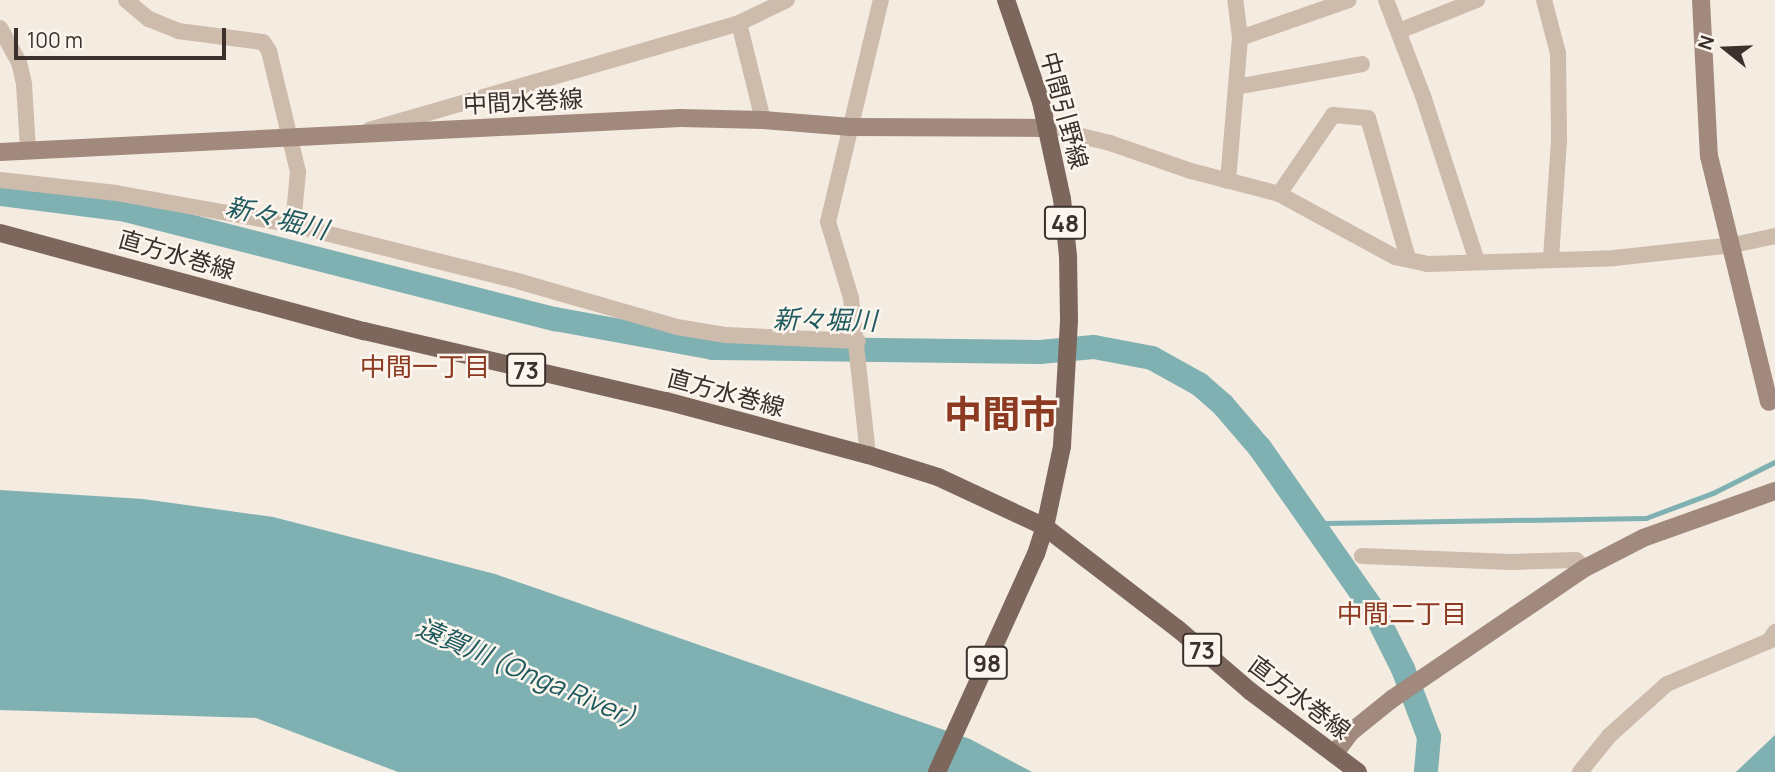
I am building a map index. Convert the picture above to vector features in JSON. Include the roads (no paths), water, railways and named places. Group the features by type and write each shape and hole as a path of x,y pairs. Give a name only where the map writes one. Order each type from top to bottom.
{"main road":[{"name":"中間引野線","path":"1006,0 1048,128 1062,199 1068,256 1069,319 1062,446 1045,527"},
{"path":"1701,0 1709,156 1733,245 1769,402"},
{"name":"中間水巻線","path":"0,152 680,118 763,120 851,127 1048,128"},
{"name":"直方水巻線","path":"0,233 157,273 281,310 517,368 666,401 868,455 938,477 1045,527 1178,629 1250,691 1358,772"},
{"path":"1335,753 1351,732 1392,699 1585,568 1643,538 1775,491"},
{"name":"98","path":"937,772 1036,554 1045,527"}],"street":[{"path":"126,0 149,19 178,30 263,43 269,51 298,172 293,225"},
{"path":"359,133 739,23 788,0"},
{"path":"868,455 858,341 851,299 828,222 881,0"},
{"path":"1228,181 1240,38 1235,0"},
{"path":"1240,38 1349,0"},
{"path":"1386,0 1477,261"},
{"path":"1399,31 1477,0"},
{"path":"1544,0 1559,53 1559,141 1551,259"},
{"path":"739,23 763,120"},
{"path":"0,28 12,46 22,73 28,150"},
{"path":"1236,87 1362,64"},
{"path":"1279,194 1333,115 1368,118 1408,258"},
{"path":"1048,128 1110,143 1191,172 1279,194 1395,257 1428,264 1614,258 1733,245 1775,236"},
{"path":"0,180 116,193 293,225 521,282 677,327 726,335 858,341"},
{"path":"1362,555 1511,562 1576,560 1585,568"},
{"path":"1580,772 1609,736 1667,684 1769,641 1775,632"}],"water":[{"name":"遠賀川 (Onga River)","path":"0,490 143,499 273,517 495,574 970,739 1032,772 398,772 256,718 0,710"},
{"path":"1775,735 1775,772 1735,772 1737,771"}],"waterway":[{"name":"新々堀川","path":"0,194 126,210 555,319 713,348 1040,352 1094,347 1152,358 1199,384 1223,405 1260,448 1374,611 1403,669 1429,737 1426,772"},
{"path":"1315,526 1325,523 1646,518 1713,493 1775,462"}],"district":[{"name":"中間一丁目","path":"425,367"},
{"name":"中間市","path":"1001,414"},
{"name":"中間二丁目","path":"1402,614"}]}
